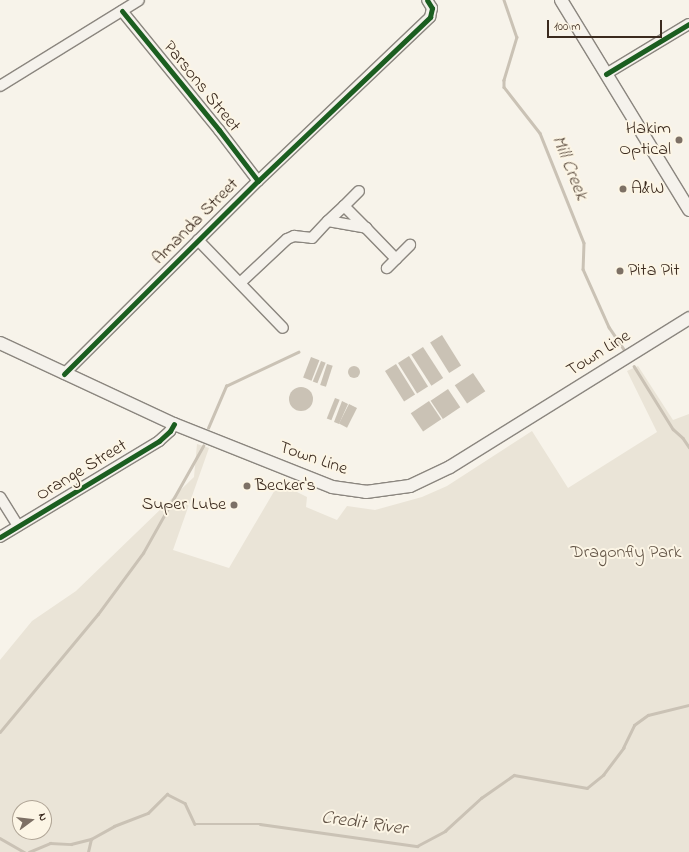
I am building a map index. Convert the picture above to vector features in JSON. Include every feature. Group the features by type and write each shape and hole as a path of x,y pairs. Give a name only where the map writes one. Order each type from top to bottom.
{"main road":[{"path":"561,0 689,210"},
{"name":"Town Line","path":"0,343 174,424 332,488 366,492 410,486 450,467 689,318"}],"street":[{"path":"0,86 139,0"},
{"name":"Amanda Street","path":"64,374 258,181 430,17 430,4"},
{"name":"Parsons Street","path":"122,11 219,130 258,181"},
{"path":"606,74 689,24"},
{"path":"240,283 287,239 294,236 312,238 359,190"},
{"path":"344,206 396,259"},
{"path":"328,221 366,228"},
{"path":"198,240 283,328"},
{"path":"387,268 410,245"},
{"name":"Orange Street","path":"0,537 159,441 170,431 174,424"},
{"path":"0,497 18,526"}],"green space":[{"name":"Dragonfly Park","path":"638,366 673,420 689,414 689,852 0,852 0,660 32,621 76,591 194,477 197,444 209,448 173,550 229,568 279,483 307,497 306,507 337,520 347,506 375,510 422,497 447,486 532,431 568,488 657,432 627,371"}],"shaded area":[{"path":"442,335 461,366 449,373 430,342"},
{"path":"423,347 443,378 431,386 411,355"},
{"path":"409,356 428,387 417,393 398,363"},
{"path":"311,357 319,360 312,381 303,378"},
{"path":"321,361 326,363 317,383 313,381"},
{"path":"327,364 333,366 326,387 320,385"},
{"path":"396,364 415,395 404,401 385,371"},
{"path":"352,366 356,366 360,372 356,378 352,378 348,374 348,370"},
{"path":"473,373 485,391 467,404 455,385"},
{"path":"301,387 309,391 313,399 309,407 301,411 293,407 289,399 293,391"},
{"path":"448,389 460,407 443,419 431,401"},
{"path":"335,398 340,400 331,420 327,418"},
{"path":"342,401 348,404 339,424 334,422"},
{"path":"429,401 441,419 423,432 411,413"},
{"path":"349,404 357,408 347,428 339,424"}],"waterway":[{"name":"Mill Creek","path":"504,0 517,37 504,80 504,87 540,133 584,243 583,269 609,327 625,351"},
{"path":"208,428 226,386 298,352"},
{"name":"Mill Creek","path":"634,366 673,429 683,438 689,447"},
{"path":"0,732 98,614 143,553 203,446"},
{"name":"Credit River","path":"29,852 50,843 71,844 91,839 114,826 148,813 167,794 185,803 195,824 260,824 417,846 445,831 481,798 514,775 587,788 603,775 623,748 634,725 648,715 689,705"},
{"name":"Credit River","path":"0,838 24,852"},
{"path":"88,852 91,839"}],"cycle path":[{"path":"64,374 258,181 430,17 432,8 427,0"},
{"path":"122,11 219,130 258,181"},
{"path":"606,74 689,24"},
{"path":"0,537 159,441 170,431 174,424"}],"place":[{"name":"Hakim Optical","path":"679,140"},
{"name":"A&W","path":"623,189"},
{"name":"Pita Pit","path":"620,271"},
{"name":"Becker's","path":"247,486"},
{"name":"Super Lube","path":"234,505"}]}
